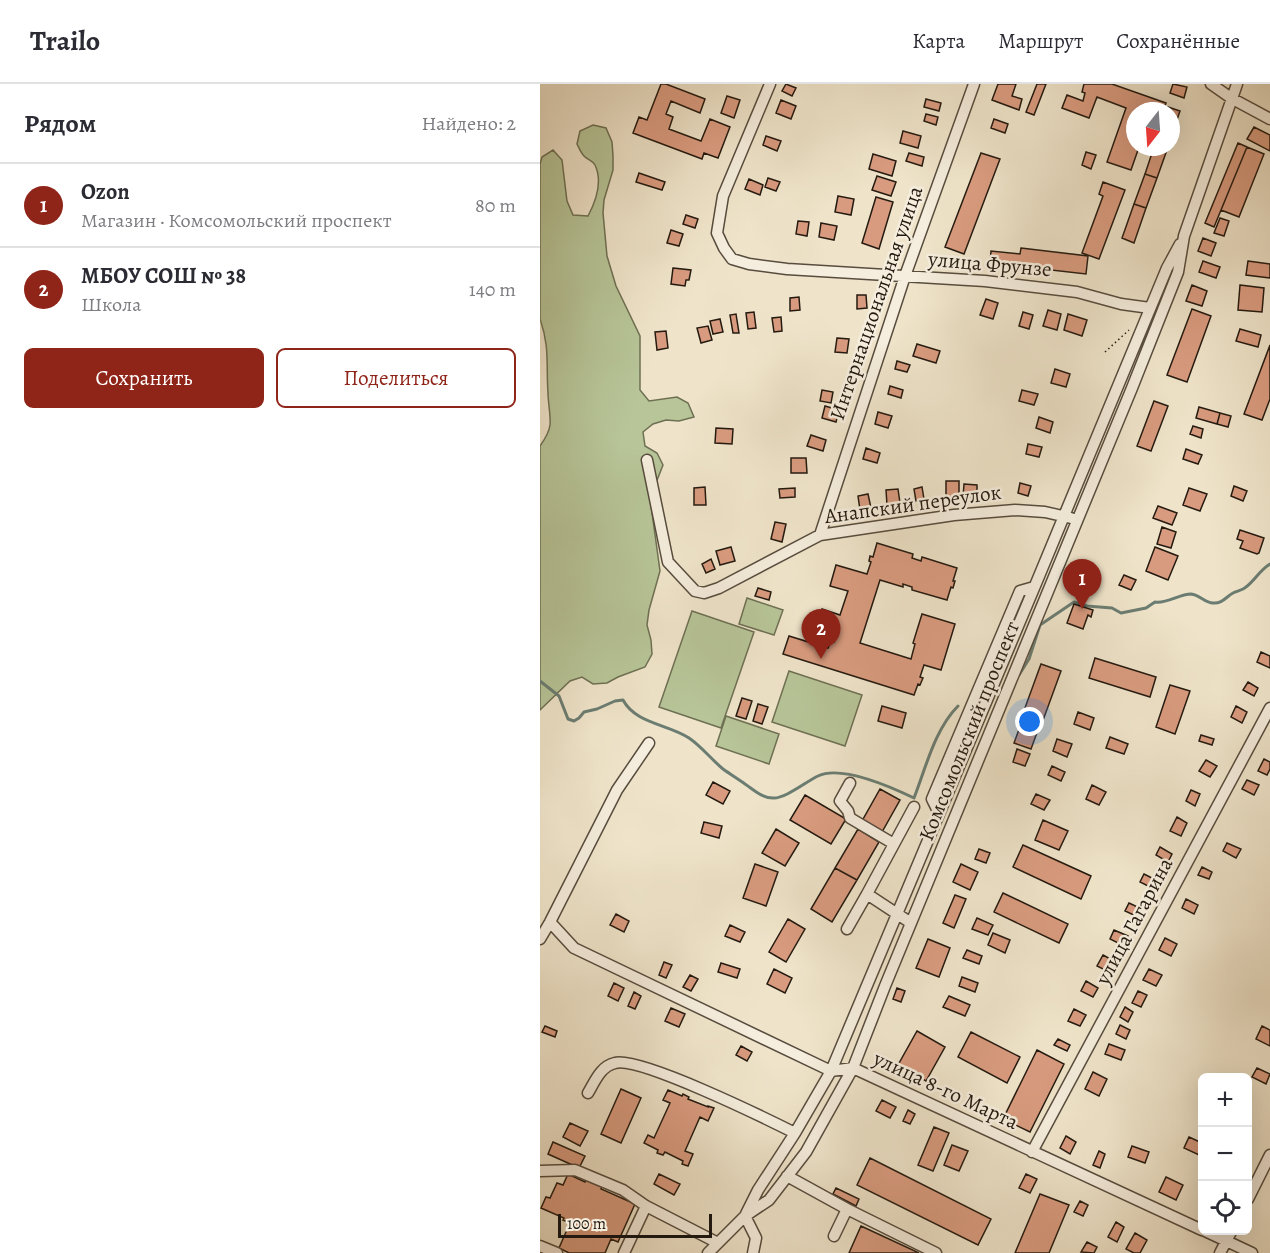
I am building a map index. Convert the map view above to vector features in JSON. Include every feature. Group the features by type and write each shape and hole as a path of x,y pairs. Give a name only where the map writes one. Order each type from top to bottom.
{"street":[{"name":"улица Фрунзе","path":"770,84 723,196 717,233 732,259 749,264 787,268 985,281 1077,292 1121,304 1150,308"},
{"name":"Интернациональная улица","path":"820,535 904,276 974,84"},
{"path":"1211,84 1270,119"},
{"name":"Комсомольский проспект","path":"745,1216 758,1190 831,1071 1150,308 1184,236 1237,84"},
{"name":"Комсомольский проспект","path":"708,1253 745,1216 769,1200 806,1152 853,1068 1132,388 1178,272 1184,236"},
{"name":"Анапский переулок","path":"647,460 668,562 695,591 704,593 719,588 820,535 922,519 1015,510 1045,512 1077,520"},
{"name":"улица Гагарина","path":"1032,1152 1270,708"},
{"path":"540,939 617,790 650,743"},
{"path":"850,783 840,801 848,811 850,818 894,844"},
{"path":"847,929 914,807"},
{"path":"867,894 911,923"},
{"path":"550,922 574,948 831,1071"},
{"path":"588,1092 603,1070 615,1062 628,1062 661,1073 758,1114 795,1133"},
{"name":"улица 8-го Марта","path":"831,1071 853,1068 1198,1228"},
{"path":"1252,1191 1270,1155"},
{"path":"540,1171 575,1170 623,1190 646,1206 718,1243"},
{"path":"787,1176 936,1253"},
{"path":"624,1253 646,1206"},
{"path":"834,1236 847,1209"},
{"path":"745,1216 756,1238 753,1253"},
{"name":"улица 8-го Марта","path":"1213,1235 1252,1253"},
{"path":"1220,1253 1229,1235"},
{"path":"540,1246 557,1253"}],"path":[{"path":"1105,352 1129,329"}],"green space":[{"path":"593,125 606,128 612,142 613,170 604,200 603,213 607,256 616,286 640,336 640,390 649,401 677,397 688,403 694,417 679,421 666,420 653,424 643,432 645,446 657,453 663,465 650,498 660,571 647,625 652,654 645,667 607,683 593,684 582,677 570,681 540,710 540,446 548,433 550,422 546,347 540,319 540,164 542,157 553,150 562,160 567,201 573,215 588,216 596,198 597,171 593,162 583,155 577,144 580,131"},
{"path":"747,598 783,610 774,635 739,624"},
{"path":"692,611 754,632 721,728 659,707"},
{"path":"789,671 862,695 845,746 772,722"},
{"path":"726,716 779,734 769,764 716,746"}],"building":[{"path":"661,84 705,99 700,113 671,101 666,114 673,117 669,129 701,141 710,119 730,127 718,158 704,153 702,159 633,133 639,117 647,120"},
{"path":"786,84 796,88 792,96 782,91"},
{"path":"998,84 1016,84 1012,96 1022,99 1019,110 992,100"},
{"path":"1037,84 1046,84 1034,115 1026,112"},
{"path":"1084,84 1112,84 1163,102 1126,102 1126,108 1097,97 1089,118 1062,108 1067,95 1083,101 1085,93 1082,92"},
{"path":"1173,84 1187,87 1184,98 1170,93"},
{"path":"727,96 740,100 734,118 721,113"},
{"path":"926,99 941,103 939,111 924,107"},
{"path":"781,100 796,106 791,119 776,113"},
{"path":"1126,108 1126,156 1136,156 1131,170 1107,162"},
{"path":"926,114 938,117 936,125 924,121"},
{"path":"994,119 1008,124 1005,133 991,128"},
{"path":"1254,127 1270,135 1270,151 1247,139"},
{"path":"903,131 921,136 918,148 900,143"},
{"path":"766,136 781,141 777,151 763,145"},
{"path":"1238,143 1247,147 1214,227 1205,223"},
{"path":"1247,147 1264,154 1239,217 1221,210"},
{"path":"1086,152 1096,155 1091,169 1082,165"},
{"path":"909,153 924,157 922,166 906,161"},
{"path":"981,153 1000,159 964,254 945,247"},
{"path":"873,154 896,161 892,176 869,169"},
{"path":"1151,156 1165,156 1157,178 1145,174"},
{"path":"639,173 665,182 662,190 636,182"},
{"path":"1145,174 1157,178 1146,208 1134,204"},
{"path":"877,176 896,182 891,196 872,190"},
{"path":"768,178 780,182 776,191 765,187"},
{"path":"749,179 763,185 760,195 745,189"},
{"path":"1103,182 1125,190 1099,259 1082,253 1103,196 1099,194"},
{"path":"838,196 854,199 851,215 835,212"},
{"path":"876,197 893,202 879,249 862,243"},
{"path":"1134,204 1146,208 1134,243 1122,238"},
{"path":"686,215 698,219 695,228 683,224"},
{"path":"1220,218 1229,221 1224,236 1214,233"},
{"path":"798,221 809,222 807,236 796,234"},
{"path":"821,223 837,226 834,240 819,237"},
{"path":"671,230 683,234 679,246 667,243"},
{"path":"1203,238 1216,243 1211,256 1198,251"},
{"path":"1021,248 1088,256 1086,274 990,263 991,251 1020,254"},
{"path":"1203,261 1220,267 1216,278 1199,272"},
{"path":"1248,261 1270,264 1270,278 1246,275"},
{"path":"673,268 691,270 685,286 671,284"},
{"path":"1192,285 1207,291 1202,306 1186,301"},
{"path":"1240,285 1264,288 1262,312 1238,310"},
{"path":"857,295 866,295 867,308 857,309"},
{"path":"799,297 800,310 790,311 790,298"},
{"path":"986,299 998,303 993,319 980,315"},
{"path":"1192,309 1211,316 1187,382 1167,375"},
{"path":"1048,310 1061,314 1057,330 1043,326"},
{"path":"754,312 756,328 748,329 746,313"},
{"path":"1023,312 1033,315 1029,329 1019,326"},
{"path":"736,314 739,333 733,333 730,315"},
{"path":"1068,314 1087,320 1082,336 1064,330"},
{"path":"781,317 782,331 774,332 772,318"},
{"path":"720,319 723,332 713,334 710,321"},
{"path":"708,326 712,340 701,343 697,328"},
{"path":"1240,329 1261,335 1258,347 1236,341"},
{"path":"666,331 668,348 657,350 655,332"},
{"path":"837,338 849,339 847,353 835,352"},
{"path":"917,344 940,351 936,363 913,356"},
{"path":"1270,345 1270,399 1262,420 1244,414"},
{"path":"897,361 910,365 907,372 895,369"},
{"path":"1055,369 1070,374 1066,387 1051,383"},
{"path":"890,386 903,390 901,398 888,394"},
{"path":"822,390 833,392 831,403 820,401"},
{"path":"1022,390 1038,394 1034,405 1019,401"},
{"path":"1154,401 1168,406 1151,451 1137,446"},
{"path":"825,406 839,410 836,422 822,418"},
{"path":"1199,407 1220,413 1217,424 1196,418"},
{"path":"878,412 892,416 888,428 875,424"},
{"path":"1220,413 1231,416 1228,427 1217,424"},
{"path":"1039,417 1053,422 1050,433 1036,428"},
{"path":"1193,426 1203,429 1201,438 1190,434"},
{"path":"716,428 733,429 732,444 715,443"},
{"path":"811,435 826,440 823,451 807,446"},
{"path":"1028,444 1042,447 1039,457 1026,454"},
{"path":"866,448 880,453 877,463 863,459"},
{"path":"1186,449 1202,455 1198,464 1183,459"},
{"path":"791,458 806,458 807,473 791,473"},
{"path":"946,481 959,481 959,497 946,497"},
{"path":"1020,483 1031,486 1028,496 1018,493"},
{"path":"964,484 977,485 977,498 963,497"},
{"path":"1234,486 1247,491 1243,501 1231,496"},
{"path":"705,487 706,505 694,505 694,488"},
{"path":"922,487 924,499 916,501 914,489"},
{"path":"795,488 795,497 780,498 779,489"},
{"path":"1189,488 1207,494 1200,511 1183,505"},
{"path":"898,489 900,503 887,505 886,490"},
{"path":"868,494 871,508 860,510 858,496"},
{"path":"1158,506 1177,513 1172,525 1153,518"},
{"path":"775,522 786,524 782,542 771,539"},
{"path":"1162,527 1176,532 1171,548 1157,544"},
{"path":"1240,530 1264,538 1259,553 1240,548 1243,541 1237,539"},
{"path":"877,543 913,554 912,558 921,561 922,557 957,568 953,588 951,587 947,600 912,590 912,587 903,584 903,587 880,580 860,643 911,659 915,644 913,643 922,614 955,624 941,670 924,665 920,677 923,678 914,695 783,654 789,636 828,648 831,641 834,642 836,637 816,630 822,609 840,615 848,591 830,586 836,565 867,574 871,562 869,561 870,556 873,557"},
{"path":"731,547 735,561 720,565 716,551"},
{"path":"1155,547 1178,556 1168,580 1146,571"},
{"path":"711,559 715,569 706,573 702,564"},
{"path":"1124,575 1136,580 1131,590 1119,585"},
{"path":"758,588 771,592 769,600 755,596"},
{"path":"1074,604 1093,610 1091,617 1088,615 1083,629 1067,623"},
{"path":"1261,652 1270,656 1270,668 1257,662"},
{"path":"1095,658 1156,677 1150,697 1089,678"},
{"path":"1041,664 1061,671 1042,723 1022,716"},
{"path":"1248,682 1258,688 1254,696 1243,690"},
{"path":"1170,685 1190,691 1175,734 1156,727"},
{"path":"742,698 752,701 746,719 736,716"},
{"path":"758,704 768,707 762,724 753,721"},
{"path":"882,706 906,713 902,728 878,721"},
{"path":"1236,706 1247,712 1242,723 1231,717"},
{"path":"1078,712 1094,718 1090,730 1074,724"},
{"path":"1021,724 1038,730 1031,749 1014,743"},
{"path":"1201,735 1214,739 1212,745 1199,741"},
{"path":"1110,737 1128,744 1124,754 1106,748"},
{"path":"1057,739 1072,744 1067,757 1053,751"},
{"path":"1017,749 1030,754 1025,766 1013,762"},
{"path":"1264,759 1270,762 1267,775 1258,771"},
{"path":"1206,760 1217,766 1210,777 1199,771"},
{"path":"1052,766 1065,772 1061,781 1048,775"},
{"path":"1247,780 1259,785 1254,795 1242,789"},
{"path":"713,782 730,791 723,804 706,795"},
{"path":"1092,785 1106,792 1099,805 1086,799"},
{"path":"880,789 900,800 882,832 862,821"},
{"path":"1191,790 1200,794 1195,806 1186,801"},
{"path":"1036,794 1050,800 1044,810 1031,804"},
{"path":"805,795 846,819 831,844 790,820"},
{"path":"1177,817 1187,823 1181,836 1170,831"},
{"path":"1043,820 1068,831 1059,850 1035,840"},
{"path":"704,822 722,826 719,838 701,833"},
{"path":"776,829 799,843 785,866 762,853"},
{"path":"858,829 879,842 857,880 835,868"},
{"path":"1227,843 1241,849 1236,858 1223,851"},
{"path":"1023,845 1091,876 1081,899 1013,867"},
{"path":"1160,847 1172,854 1168,862 1156,855"},
{"path":"979,849 990,853 986,863 975,859"},
{"path":"755,864 778,872 766,906 743,898"},
{"path":"961,864 978,872 970,890 953,882"},
{"path":"1202,867 1212,872 1209,879 1198,875"},
{"path":"835,868 857,880 832,922 811,909"},
{"path":"1144,874 1156,880 1152,888 1140,882"},
{"path":"1003,893 1068,924 1059,943 994,912"},
{"path":"955,895 966,899 954,928 943,923"},
{"path":"1186,899 1198,905 1194,914 1182,908"},
{"path":"1129,903 1142,909 1138,917 1125,911"},
{"path":"616,914 629,921 624,932 610,925"},
{"path":"977,918 993,925 988,935 972,929"},
{"path":"788,919 805,929 786,962 769,952"},
{"path":"730,925 745,932 740,942 725,936"},
{"path":"1114,930 1128,936 1124,946 1110,939"},
{"path":"993,933 1010,940 1005,953 988,945"},
{"path":"1165,938 1177,944 1171,956 1159,950"},
{"path":"928,939 950,948 939,977 916,968"},
{"path":"967,950 982,956 979,964 963,958"},
{"path":"1103,955 1114,961 1109,972 1097,966"},
{"path":"664,962 672,965 666,978 659,975"},
{"path":"721,963 740,969 737,978 718,972"},
{"path":"774,969 792,978 785,993 767,984"},
{"path":"1149,969 1162,975 1156,986 1143,980"},
{"path":"690,975 698,979 691,991 683,987"},
{"path":"962,977 978,983 975,992 959,986"},
{"path":"1086,981 1098,988 1093,997 1081,991"},
{"path":"614,983 624,988 618,1001 608,996"},
{"path":"897,988 905,991 901,1002 893,999"},
{"path":"1138,991 1147,995 1141,1007 1132,1003"},
{"path":"634,992 641,996 635,1009 628,1006"},
{"path":"949,996 970,1005 965,1016 943,1007"},
{"path":"1125,1007 1133,1012 1128,1022 1120,1017"},
{"path":"671,1008 685,1014 679,1027 665,1021"},
{"path":"1074,1009 1086,1015 1080,1026 1068,1021"},
{"path":"1120,1025 1130,1030 1126,1039 1116,1034"},
{"path":"545,1026 557,1031 555,1037 542,1032"},
{"path":"1262,1026 1270,1030 1270,1046 1256,1039"},
{"path":"917,1031 945,1047 926,1081 898,1065"},
{"path":"971,1032 1020,1057 1007,1083 958,1057"},
{"path":"1058,1039 1070,1045 1067,1051 1054,1045"},
{"path":"1109,1044 1125,1050 1121,1060 1105,1054"},
{"path":"741,1046 752,1052 747,1061 736,1055"},
{"path":"1037,1050 1064,1064 1030,1132 1003,1119"},
{"path":"1257,1068 1270,1074 1266,1084 1252,1077"},
{"path":"1093,1072 1107,1079 1099,1096 1085,1089"},
{"path":"621,1089 641,1098 621,1143 601,1134"},
{"path":"668,1090 714,1108 708,1121 700,1117 685,1151 693,1154 688,1166 665,1152 663,1155 657,1153 658,1150 644,1143 648,1135 654,1138 670,1103 663,1100"},
{"path":"882,1100 896,1107 890,1118 876,1111"},
{"path":"908,1110 915,1114 910,1124 903,1121"},
{"path":"570,1123 588,1131 580,1146 563,1137"},
{"path":"934,1127 949,1133 933,1171 918,1165"},
{"path":"1066,1136 1076,1142 1070,1154 1060,1148"},
{"path":"1189,1137 1198,1141 1198,1155 1184,1148"},
{"path":"553,1142 585,1156 579,1168 548,1154"},
{"path":"952,1145 968,1151 959,1171 944,1165"},
{"path":"1132,1146 1149,1152 1145,1163 1128,1157"},
{"path":"1099,1151 1105,1154 1100,1168 1093,1165"},
{"path":"870,1158 991,1219 978,1245 857,1185"},
{"path":"568,1174 585,1182 587,1178 603,1185 601,1189 635,1204 618,1242 611,1239 605,1253 569,1253 559,1248 570,1223 541,1208 546,1197 550,1198 557,1183 563,1185"},
{"path":"659,1174 680,1184 674,1195 654,1184"},
{"path":"1026,1174 1037,1179 1030,1193 1019,1188"},
{"path":"1166,1177 1183,1185 1176,1200 1159,1192"},
{"path":"836,1188 859,1199 856,1206 833,1194"},
{"path":"1040,1194 1069,1205 1049,1253 1015,1253"},
{"path":"1080,1201 1088,1205 1083,1216 1074,1212"},
{"path":"1116,1222 1124,1227 1117,1242 1108,1237"},
{"path":"861,1226 919,1253 849,1253"},
{"path":"1135,1233 1147,1240 1140,1253 1126,1249"},
{"path":"1087,1242 1097,1247 1094,1253 1081,1252"}],"waterway":[{"path":"1019,675 1029,659 1040,625 1074,602 1087,606 1112,608 1121,613 1146,608 1155,602 1164,602 1186,594 1216,603 1245,588 1270,564"},
{"path":"540,681 559,696 568,719 574,721 584,712 623,700 636,714 681,733 698,745 723,769 758,793 773,798 790,793 818,776 828,773 866,779 914,798 937,737 958,706"}],"place":[{"name":"Ozon","path":"1082,609"},
{"name":"МБОУ СОШ № 38","path":"821,659"}]}
